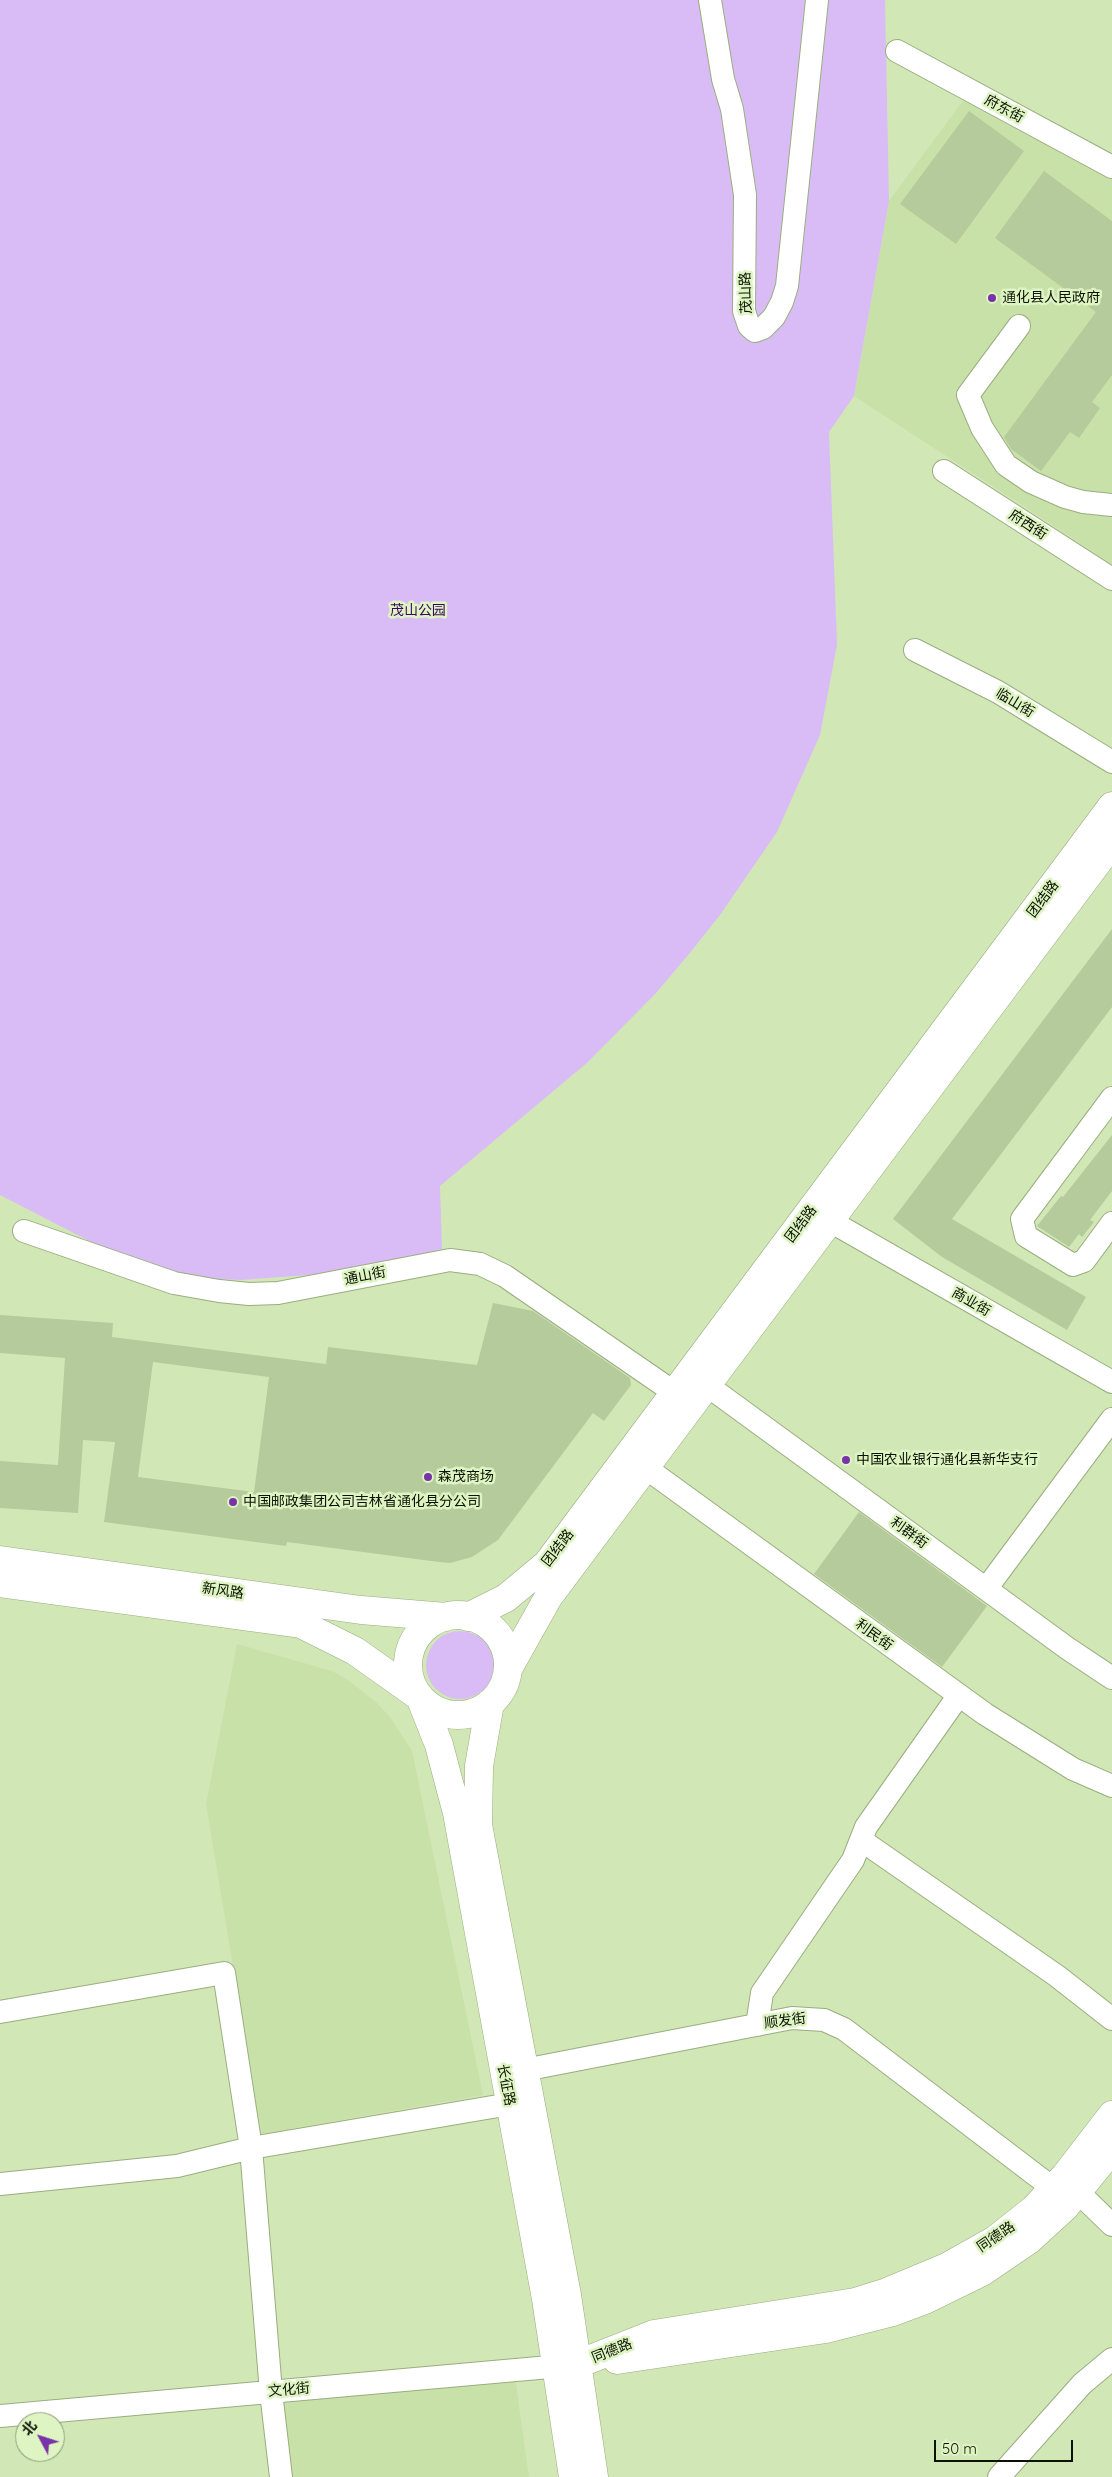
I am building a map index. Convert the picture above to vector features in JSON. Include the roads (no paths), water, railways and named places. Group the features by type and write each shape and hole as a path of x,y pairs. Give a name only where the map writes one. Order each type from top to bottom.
{"main road":[{"name":"团结路","path":"457,1617 506,1598 547,1564 1112,806"},
{"name":"团结路","path":"508,1669 549,1596 708,1386 1112,843"},
{"name":"新风路","path":"0,1560 361,1610 457,1617"},
{"name":"新风路","path":"0,1583 300,1624 355,1651 420,1697"},
{"path":"457,1617 488,1625 496,1633 503,1644 508,1669 499,1694 490,1703 479,1710 453,1715 435,1709 420,1697 409,1678 409,1655 419,1634 436,1620 457,1617"},
{"name":"长征路","path":"420,1697 439,1745 457,1813 510,2104 594,2477"},
{"name":"长征路","path":"490,1703 479,1766 478,1825 556,2231 568,2365 573,2477"},
{"name":"同德路","path":"1066,2191 1112,2115"},
{"name":"同德路","path":"568,2365 654,2334 822,2308 887,2292 947,2267 995,2240 1034,2209 1066,2191 1112,2149"}],"street":[{"name":"茂山路","path":"710,0 723,79 732,109 745,195 744,311 749,326 755,331 763,328 774,317 782,302 787,286 817,0"},
{"name":"府东街","path":"897,51 1112,167"},
{"path":"1019,326 968,395 982,428 1006,465 1031,482 1074,499 1112,505"},
{"name":"府西街","path":"944,471 1112,579"},
{"name":"临山街","path":"915,650 998,692 1112,762"},
{"path":"1112,1098 1022,1219 1026,1236 1073,1265 1084,1261 1112,1223"},
{"name":"商业街","path":"830,1221 1112,1382"},
{"name":"通山街","path":"24,1231 174,1283 239,1293 278,1293 450,1260 480,1264 505,1276 675,1393"},
{"name":"利群街","path":"708,1386 1066,1648 1112,1678"},
{"path":"986,1589 1112,1419"},
{"name":"利民街","path":"646,1468 959,1695 1072,1769 1112,1786"},
{"path":"757,2024 762,1993 853,1860 866,1826 959,1695"},
{"path":"861,1840 1057,1976 1112,2020"},
{"path":"0,2012 224,1974 251,2148 271,2392 281,2477"},
{"name":"顺发街","path":"524,2070 757,2024 802,2017 824,2020 844,2029 1112,2225"},
{"path":"0,2184 177,2166 251,2148 510,2104"},
{"path":"999,2477 1082,2384 1112,2359"},
{"name":"文化街","path":"0,2416 568,2365"}],"place":[{"name":"通化县人民政府","path":"992,298"},
{"name":"中国农业银行通化县新华支行","path":"846,1460"},
{"name":"森茂商场","path":"428,1477"},
{"name":"中国邮政集团公司吉林省通化县分公司","path":"233,1502"}],"park label":[{"name":"茂山公园","path":"418,611"}]}
